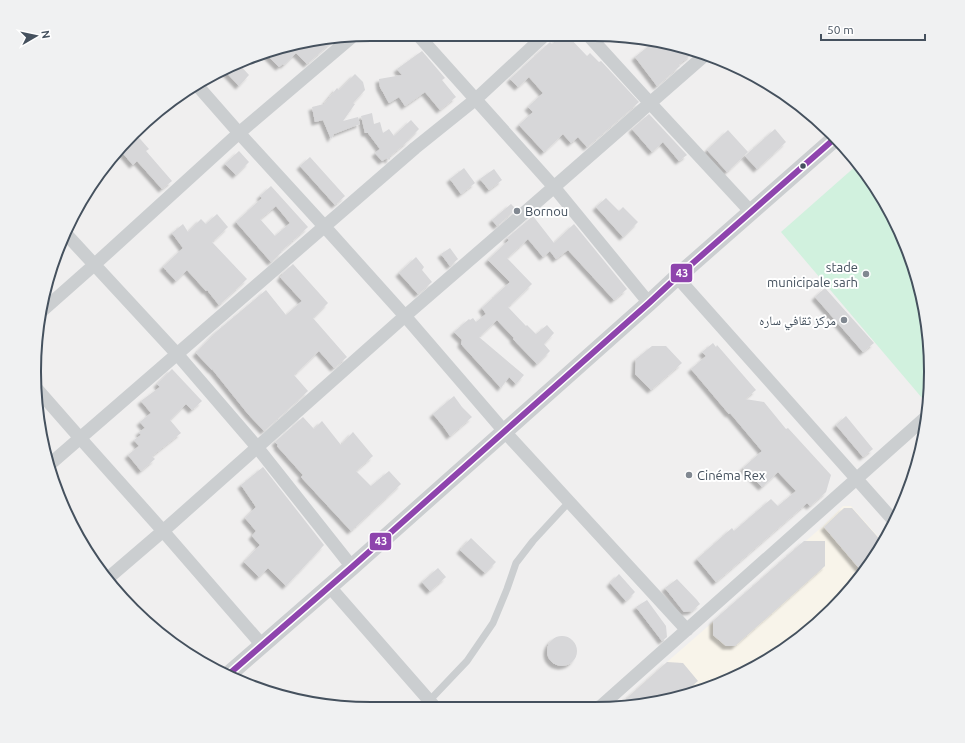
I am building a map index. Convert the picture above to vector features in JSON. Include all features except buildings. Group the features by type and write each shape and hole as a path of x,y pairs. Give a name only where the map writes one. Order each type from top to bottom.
{"street":[{"path":"423,41 554,187 649,303"},
{"path":"53,461 415,148 476,99 538,41"},
{"path":"593,41 751,212"},
{"path":"47,306 239,133 345,42"},
{"path":"111,575 163,531 404,316 700,59"},
{"path":"200,89 404,316 504,431 687,630"},
{"path":"232,671 831,142"},
{"path":"69,238 177,354 257,447 352,566"},
{"path":"677,277 890,517"},
{"path":"42,395 262,645"},
{"path":"606,701 920,423"},
{"path":"329,586 430,702"}],"lane":[{"path":"434,702 467,661 493,623 516,563 533,541 569,502"}],"shaded area":[{"path":"843,506 851,506 879,538 856,573 811,620 795,634 759,658 720,677 679,691 658,696 625,700 667,662 823,526"}],"green space":[{"name":"stade municipale sarh","path":"854,168 856,170 880,206 890,225 899,245 913,286 918,307 923,350 924,372 922,399 781,232"}],"transit line":[{"name":"43","path":"232,671 352,567 831,142"}],"place":[{"name":"Bornou","path":"517,211"},
{"name":"stade municipale sarh","path":"866,274"},
{"name":"مركز ثقافي ساره","path":"844,320"},
{"name":"Cinéma Rex","path":"689,475"}]}
